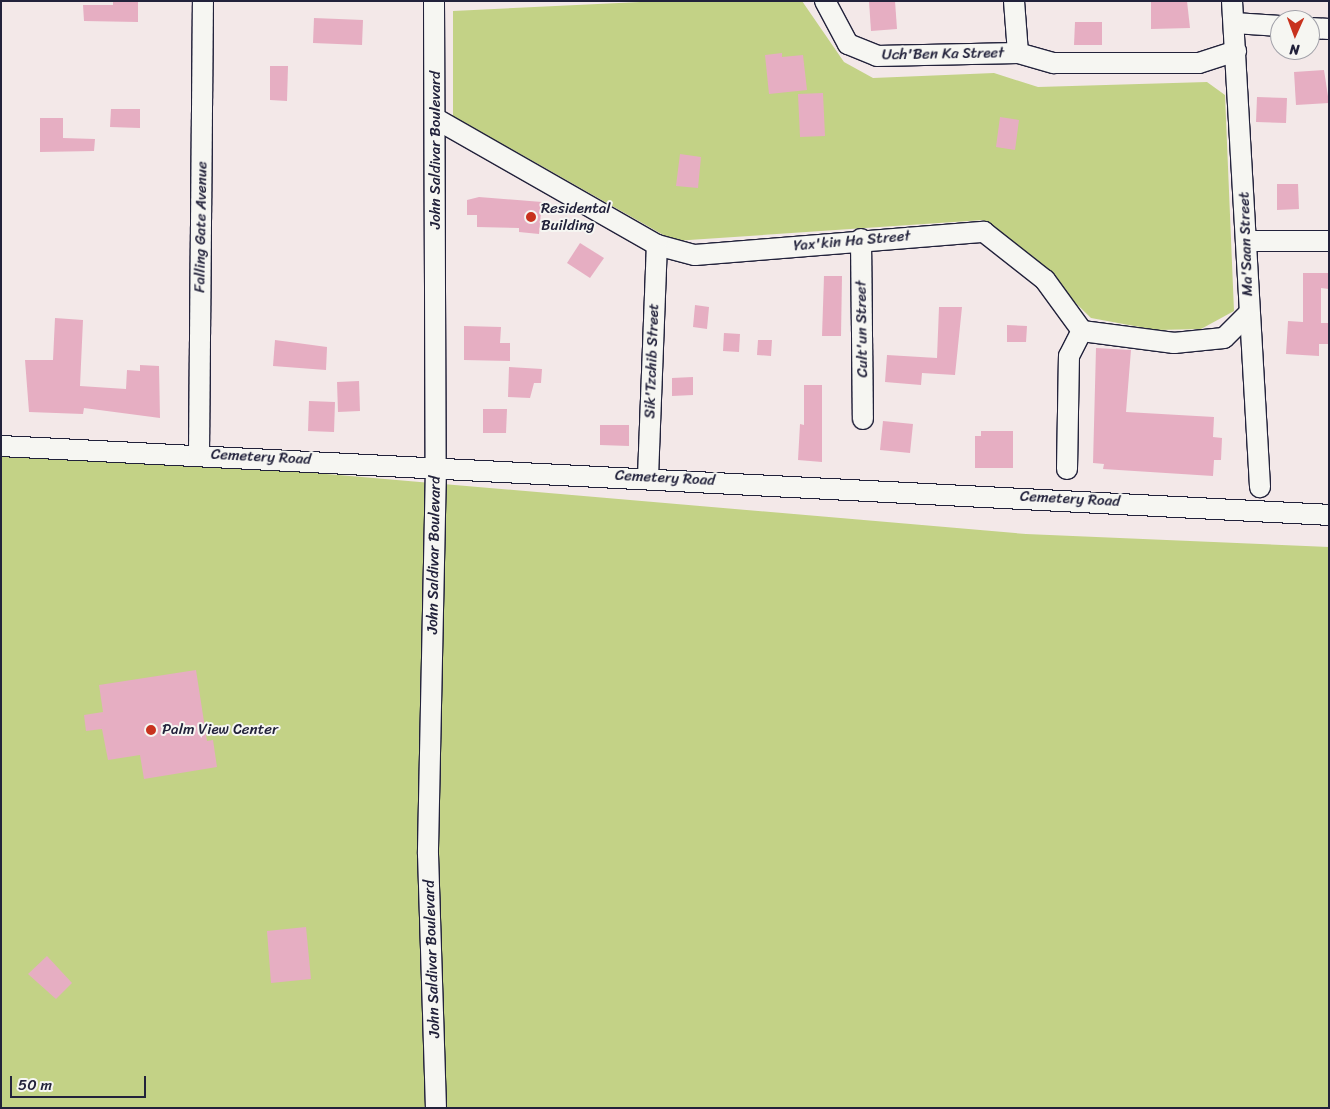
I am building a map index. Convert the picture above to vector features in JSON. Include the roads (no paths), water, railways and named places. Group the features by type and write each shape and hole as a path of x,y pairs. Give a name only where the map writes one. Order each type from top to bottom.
{"street":[{"name":"Falling Gate Avenue","path":"198,453 203,1"},
{"name":"John Saldivar Boulevard","path":"434,1 438,120 436,467 428,854 436,1108"},
{"name":"Uch'Ben Ka Street","path":"825,1 848,44 867,55 1018,53 1054,63 1199,63 1236,51"},
{"path":"1014,1 1018,53"},
{"name":"Ma'Saan Street","path":"1232,1 1247,241 1248,314 1260,487"},
{"path":"1234,23 1270,25"},
{"name":"Yax'kin Ha Street","path":"438,120 657,245 695,255 861,239 984,232 1045,280 1082,331"},
{"name":"Cult'un Street","path":"861,239 863,419"},
{"path":"1247,241 1329,241"},
{"name":"Sik'Tzchib Street","path":"648,477 657,245"},
{"path":"1067,469 1069,356 1082,331 1174,343 1224,338 1248,314"},
{"name":"Cemetery Road","path":"1,446 198,453 1329,515"}],"place":[{"name":"Residental Building","path":"531,217"},
{"name":"Palm View Center","path":"151,730"}]}
